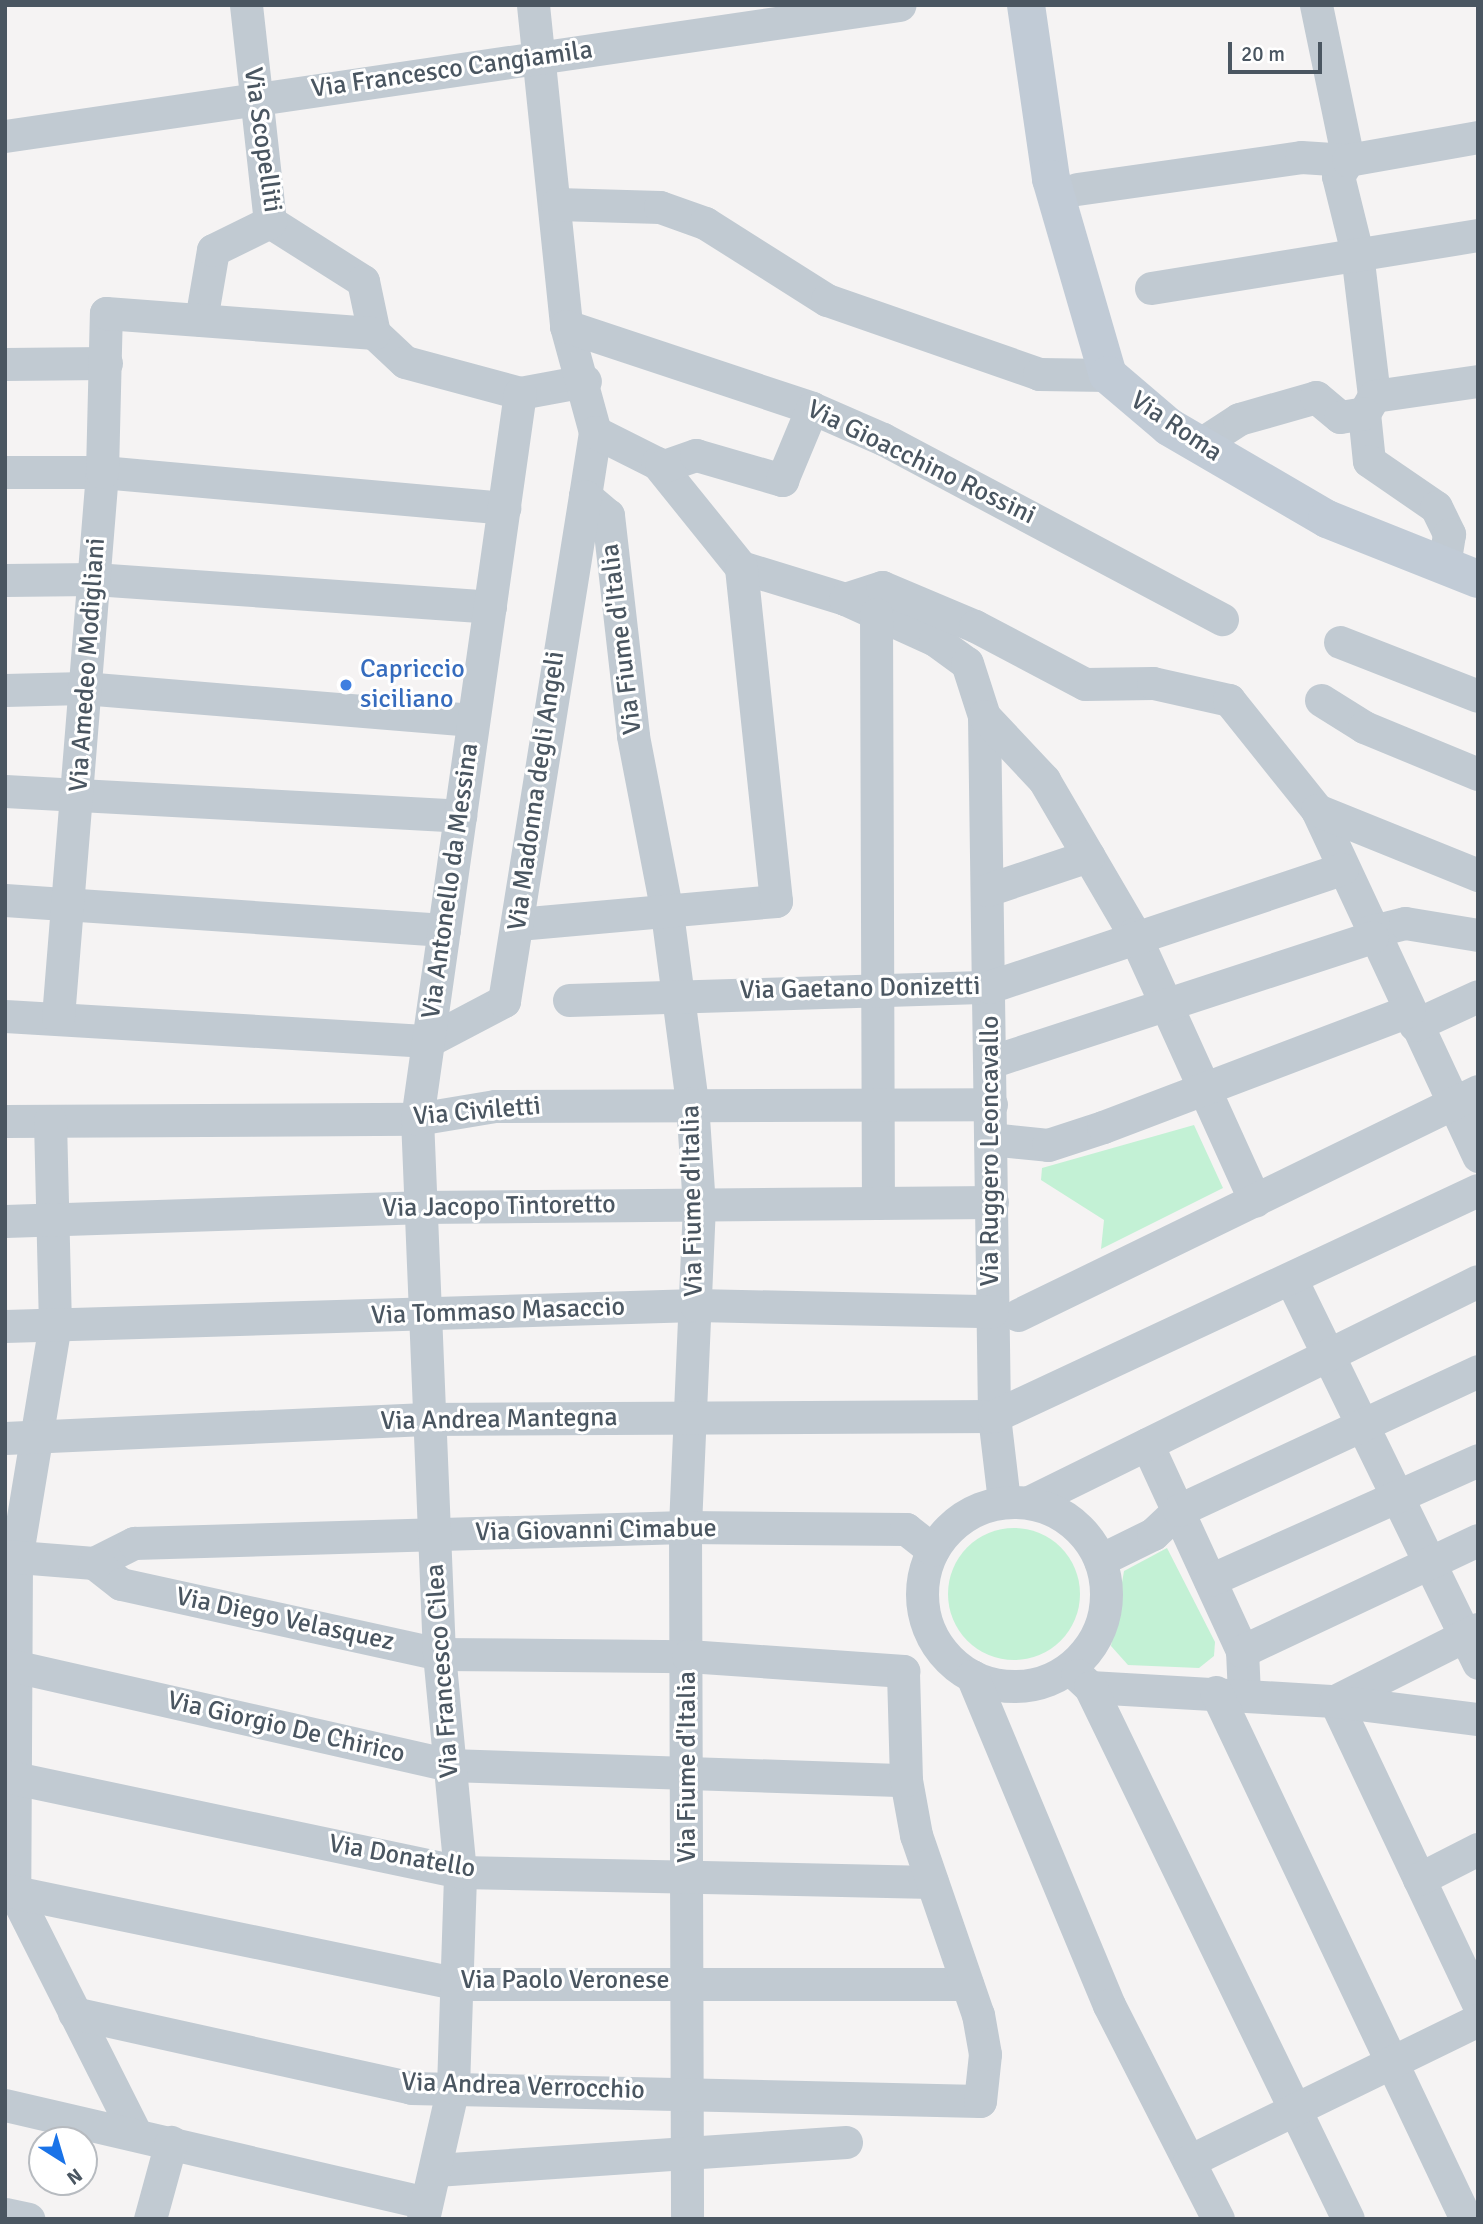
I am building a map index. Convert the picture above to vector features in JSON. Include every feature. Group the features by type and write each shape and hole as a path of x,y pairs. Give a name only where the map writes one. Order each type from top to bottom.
{"main road":[{"name":"Via Roma","path":"1026,5 1051,179 1108,375 1133,401 1199,445 1327,519 1461,572"}],"street":[{"name":"Via Scopelliti","path":"246,5 253,96 270,222 363,281 374,332"},
{"path":"533,5 556,204 566,326 585,382 595,432 585,496"},
{"name":"Via Francesco Cangiamila","path":"5,136 253,96 541,60 830,10 899,5"},
{"path":"1316,5 1348,160 1338,176 1357,253 1369,405 1369,461 1436,507 1449,534 1461,572"},
{"path":"1076,189 1301,157 1348,160 1478,137"},
{"path":"556,204 660,207 705,223 827,300 1039,374 1108,375"},
{"path":"270,222 213,250 201,320 374,332 405,362 520,393 585,382"},
{"path":"1151,288 1478,235"},
{"name":"Via Amedeo Modigliani","path":"58,1017 102,472 106,313 201,320"},
{"name":"Via Gioacchino Rossini","path":"566,326 812,408 1020,509 1222,619"},
{"path":"5,364 106,363"},
{"path":"1199,445 1239,419 1316,397 1340,417 1369,405 1478,381"},
{"name":"Via Antonello da Messina","path":"417,1119 520,393"},
{"path":"661,467 696,455 782,480 812,408"},
{"path":"518,924 667,913 776,901 741,567 661,467 595,432"},
{"path":"5,472 102,472 504,508"},
{"name":"Via Fiume d'Italia","path":"585,496 608,515 633,736 667,913 673,993 692,1103 699,1205 696,1305 687,1418 685,1527 688,1656 687,2219"},
{"name":"Via Madonna degli Angeli","path":"428,1041 504,1000 585,496"},
{"path":"741,567 845,599 935,640 967,663 984,716 1044,780 1134,934 1203,1094 1255,1201"},
{"path":"5,580 94,579 490,607"},
{"path":"845,599 882,587 975,626 1085,684 1153,683 1228,700 1317,810 1370,934 1412,1018 1465,1098 1478,1156"},
{"path":"876,614 878,1203"},
{"path":"1340,642 1478,696"},
{"path":"5,690 83,688 473,720"},
{"path":"1321,700 1364,727 1478,775"},
{"name":"Via Ruggero Leoncavallo","path":"984,716 992,1202 1005,1313 994,1416 1016,1502"},
{"path":"5,791 78,791 460,816"},
{"path":"1317,810 1478,875"},
{"path":"987,890 1088,856"},
{"name":"Via Gaetano Donizetti","path":"569,1000 673,993 989,987 1134,934 1342,869"},
{"path":"5,900 68,901 444,930"},
{"path":"990,1062 1165,1006 1405,923 1478,935"},
{"path":"991,1139 1048,1144 1203,1094 1478,996"},
{"path":"5,1016 58,1017 428,1041"},
{"path":"1005,1313 1255,1201 1465,1098"},
{"name":"Via Civiletti","path":"5,1121 417,1119 495,1106 692,1103 991,1104"},
{"name":"Via Francesco Cilea","path":"417,1119 426,1419 439,1654 460,1872 453,2087 425,2211"},
{"path":"50,1121 50,1220 55,1324 21,1438 11,1557 8,1664 10,1891 135,2133"},
{"path":"994,1416 1292,1280 1478,1190"},
{"name":"Via Jacopo Tintoretto","path":"5,1221 418,1207 992,1202"},
{"path":"1292,1280 1429,1561 1473,1643 1335,1701"},
{"path":"1218,2219 1109,2005 972,1676 940,1647 922,1607 933,1550 969,1514 1016,1502 1147,1444 1478,1281"},
{"name":"Via Tommaso Masaccio","path":"5,1325 696,1305 1005,1313"},
{"path":"1100,1560 1153,1534 1179,1510 1478,1371"},
{"name":"Via Andrea Mantegna","path":"21,1438 426,1419 994,1416"},
{"path":"1147,1444 1242,1651 1230,1693 1391,2063 1466,2219"},
{"path":"1210,1580 1399,1498 1478,1460"},
{"path":"1016,1502 1067,1519 1100,1560 1106,1591 1102,1622 1080,1677 1348,2219"},
{"name":"Via Giovanni Cimabue","path":"11,1557 94,1563 134,1543 685,1527 906,1529 933,1550"},
{"path":"1242,1651 1478,1540"},
{"name":"Via Diego Velasquez","path":"94,1563 121,1584 439,1654 688,1656 903,1671"},
{"path":"940,1647 903,1671 906,1780 932,1882 967,1984"},
{"name":"Via Giorgio De Chirico","path":"8,1664 449,1765 906,1780"},
{"path":"972,1676 1002,1685 1034,1684 1080,1677 1335,1701 1478,1719"},
{"path":"1335,1701 1478,2003"},
{"name":"Via Donatello","path":"8,1777 460,1872 688,1872 932,1882"},
{"path":"1419,1879 1478,1849"},
{"name":"Via Paolo Veronese","path":"10,1891 458,1984 687,1981 967,1984"},
{"name":"Via Andrea Verrocchio","path":"74,2013 411,2088 686,2092 980,2101 985,2054 967,1984"},
{"path":"1188,2161 1478,2020"},
{"path":"5,2105 171,2142 425,2211"},
{"path":"150,2219 171,2142"},
{"path":"436,2170 846,2142"},
{"path":"5,2214 28,2219"}],"green space":[{"path":"1194,1125 1223,1188 1101,1249 1104,1220 1041,1180 1042,1168"},
{"path":"1014,1528 1039,1533 1061,1547 1075,1569 1080,1594 1075,1619 1061,1641 1039,1655 1014,1660 989,1655 967,1641 953,1619 948,1594 953,1569 967,1547 989,1533"},
{"path":"1167,1548 1215,1642 1214,1656 1199,1668 1128,1665 1111,1646 1124,1571"}],"place":[{"name":"Capriccio siciliano","path":"346,685"}]}
